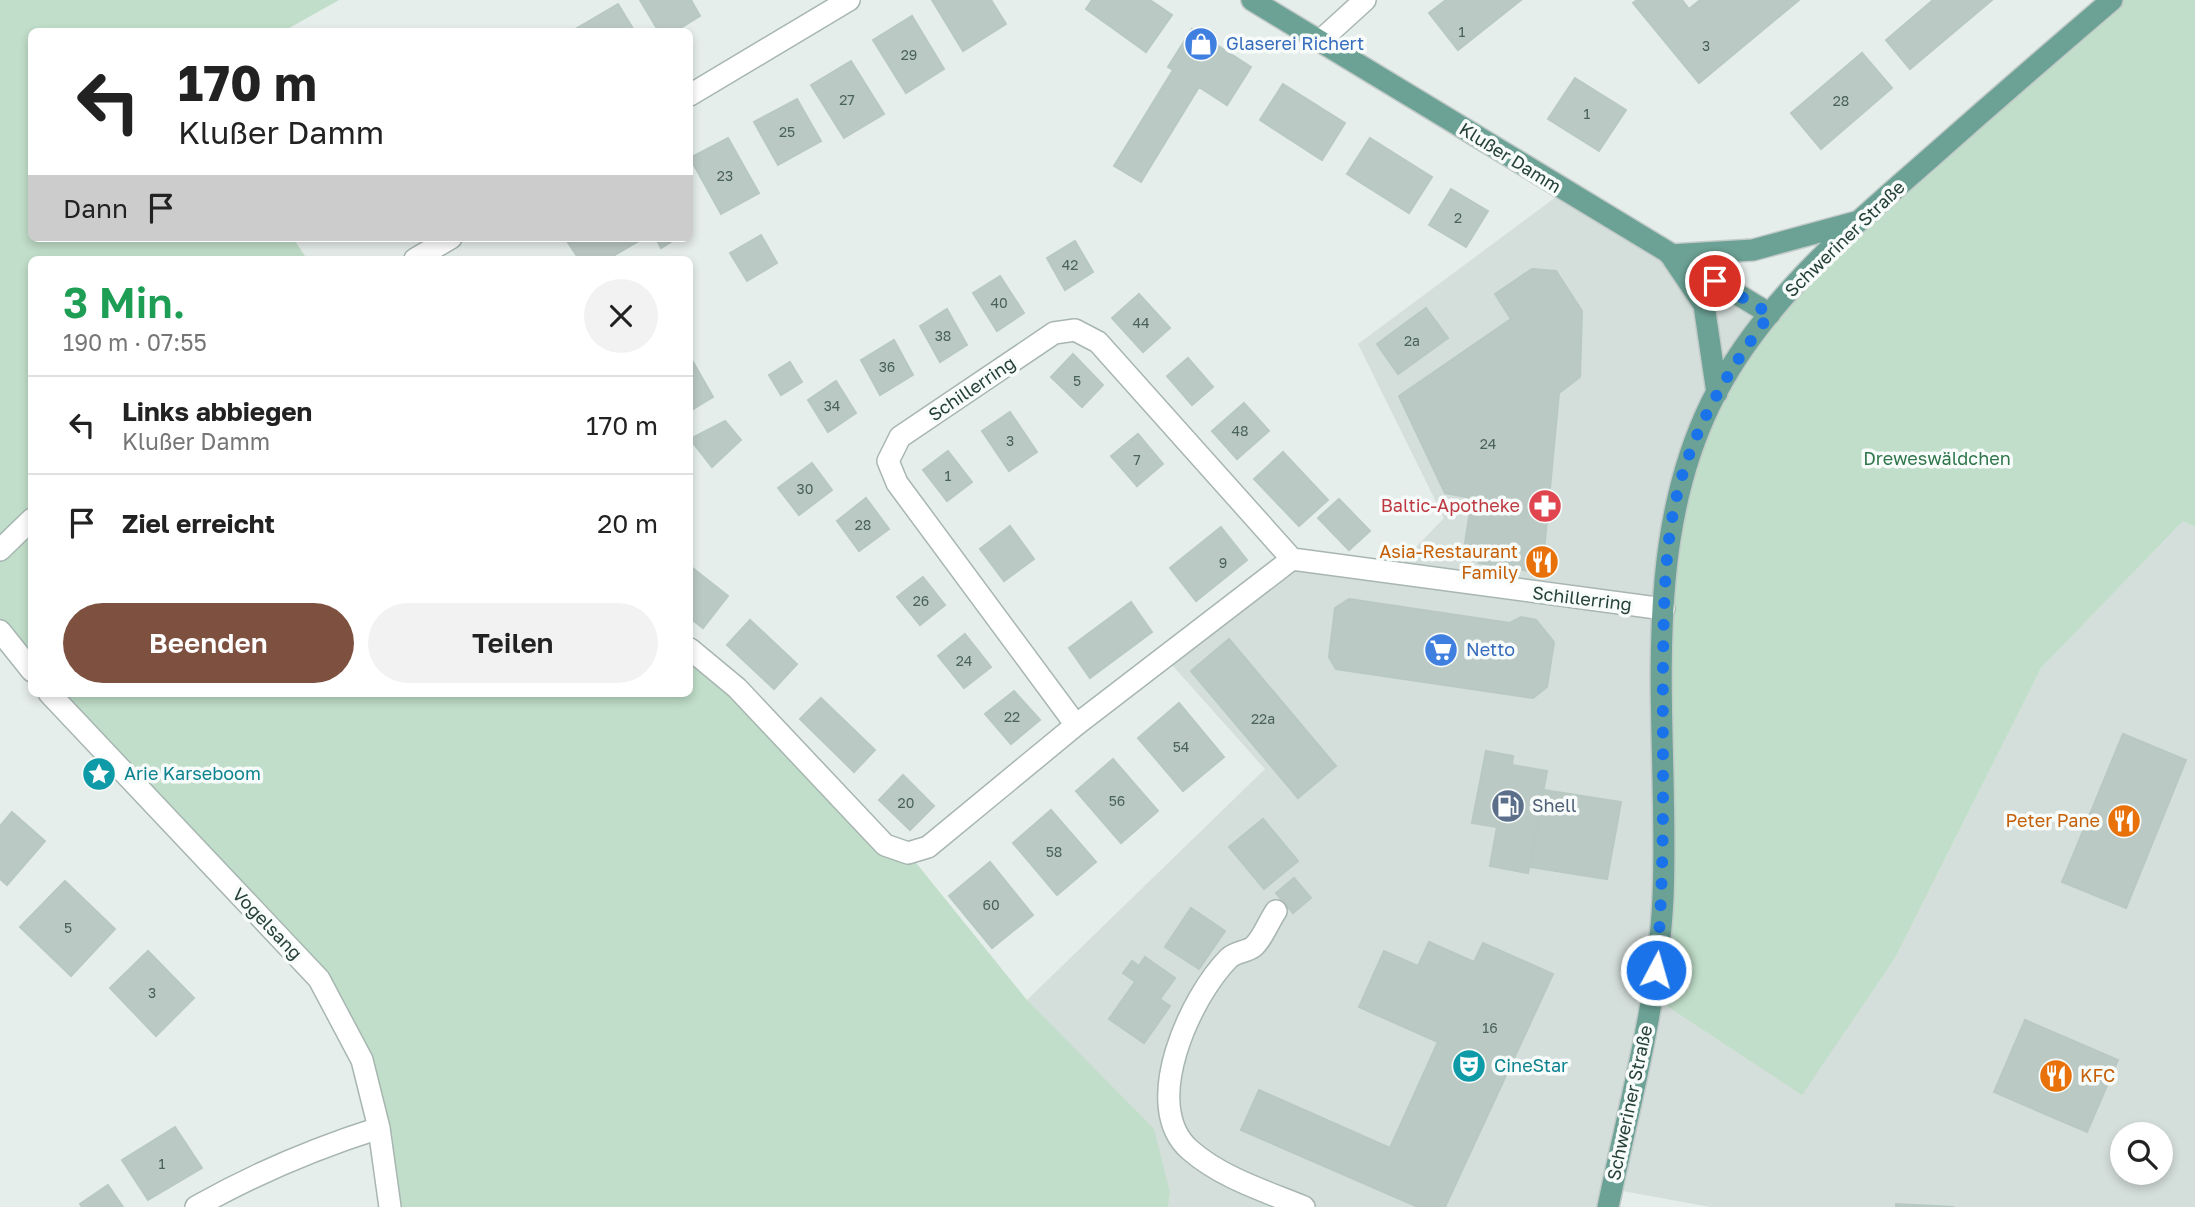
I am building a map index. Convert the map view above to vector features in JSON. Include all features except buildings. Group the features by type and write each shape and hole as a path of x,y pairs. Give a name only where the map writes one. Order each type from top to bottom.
{"main road":[{"name":"Klußer Damm","path":"1252,0 1770,314"},
{"name":"Schweriner Straße","path":"1608,1207 1653,993 1663,899 1664,609 1671,528 1679,487 1693,444 1717,393 1770,314 1858,222 2112,0"},
{"path":"1717,393 1703,305 1671,255 1753,250 1858,222"}],"street":[{"path":"693,93 849,0"},
{"path":"1320,41 1365,0"},
{"path":"420,256 443,242"},
{"name":"Schillerring","path":"1076,725 897,483 888,461 900,438 1055,333 1075,330 1098,342 1292,559 1664,609"},
{"path":"0,550 28,523"},
{"path":"693,651 737,688 885,845 908,853 929,847 1076,725 1292,559"},
{"path":"0,631 28,666"},
{"name":"Vogelsang","path":"53,697 319,979 362,1060 379,1128 390,1207"},
{"path":"1276,911 1254,947 1230,957 1187,1019 1173,1055 1171,1123 1188,1149 1226,1174 1304,1207"},
{"path":"196,1207 230,1188 314,1151 379,1128"}],"shaded area":[{"path":"1564,191 1770,314 1653,993 1802,1094 1895,958 2041,668 2183,521 2195,527 2195,1207 1710,1207 1612,1189 1608,1207 1168,1207 1170,1193 1027,1000 1265,769 1164,656 1292,559 1390,574 1444,518 1358,344"}],"green space":[{"path":"0,0 339,0 289,28 28,28 28,242 296,242 305,256 28,256 28,667 0,631"},
{"name":"Dreweswäldchen","path":"2115,0 2195,0 2195,527 2183,521 2041,668 1895,958 1802,1095 1652,996 1663,673 1679,487 1770,314"},
{"path":"693,652 908,853 1027,1000 1154,1129 1170,1193 1168,1207 390,1207 379,1128 319,979 53,697 693,697"}],"place":[{"name":"Glaserei Richert","path":"1201,44"},
{"name":"Baltic-Apotheke","path":"1545,506"},
{"name":"Asia-Restaurant Family","path":"1542,562"},
{"name":"Netto","path":"1441,650"},
{"name":"Arie Karseboom","path":"99,774"},
{"name":"Shell","path":"1508,806"},
{"name":"Peter Pane","path":"2124,821"},
{"name":"CineStar","path":"1469,1066"},
{"name":"KFC","path":"2056,1076"}],"route":[{"path":"1656,970 1663,899 1664,609 1671,528 1679,487 1693,444 1712,401 1737,359 1770,314 1715,281"}]}
